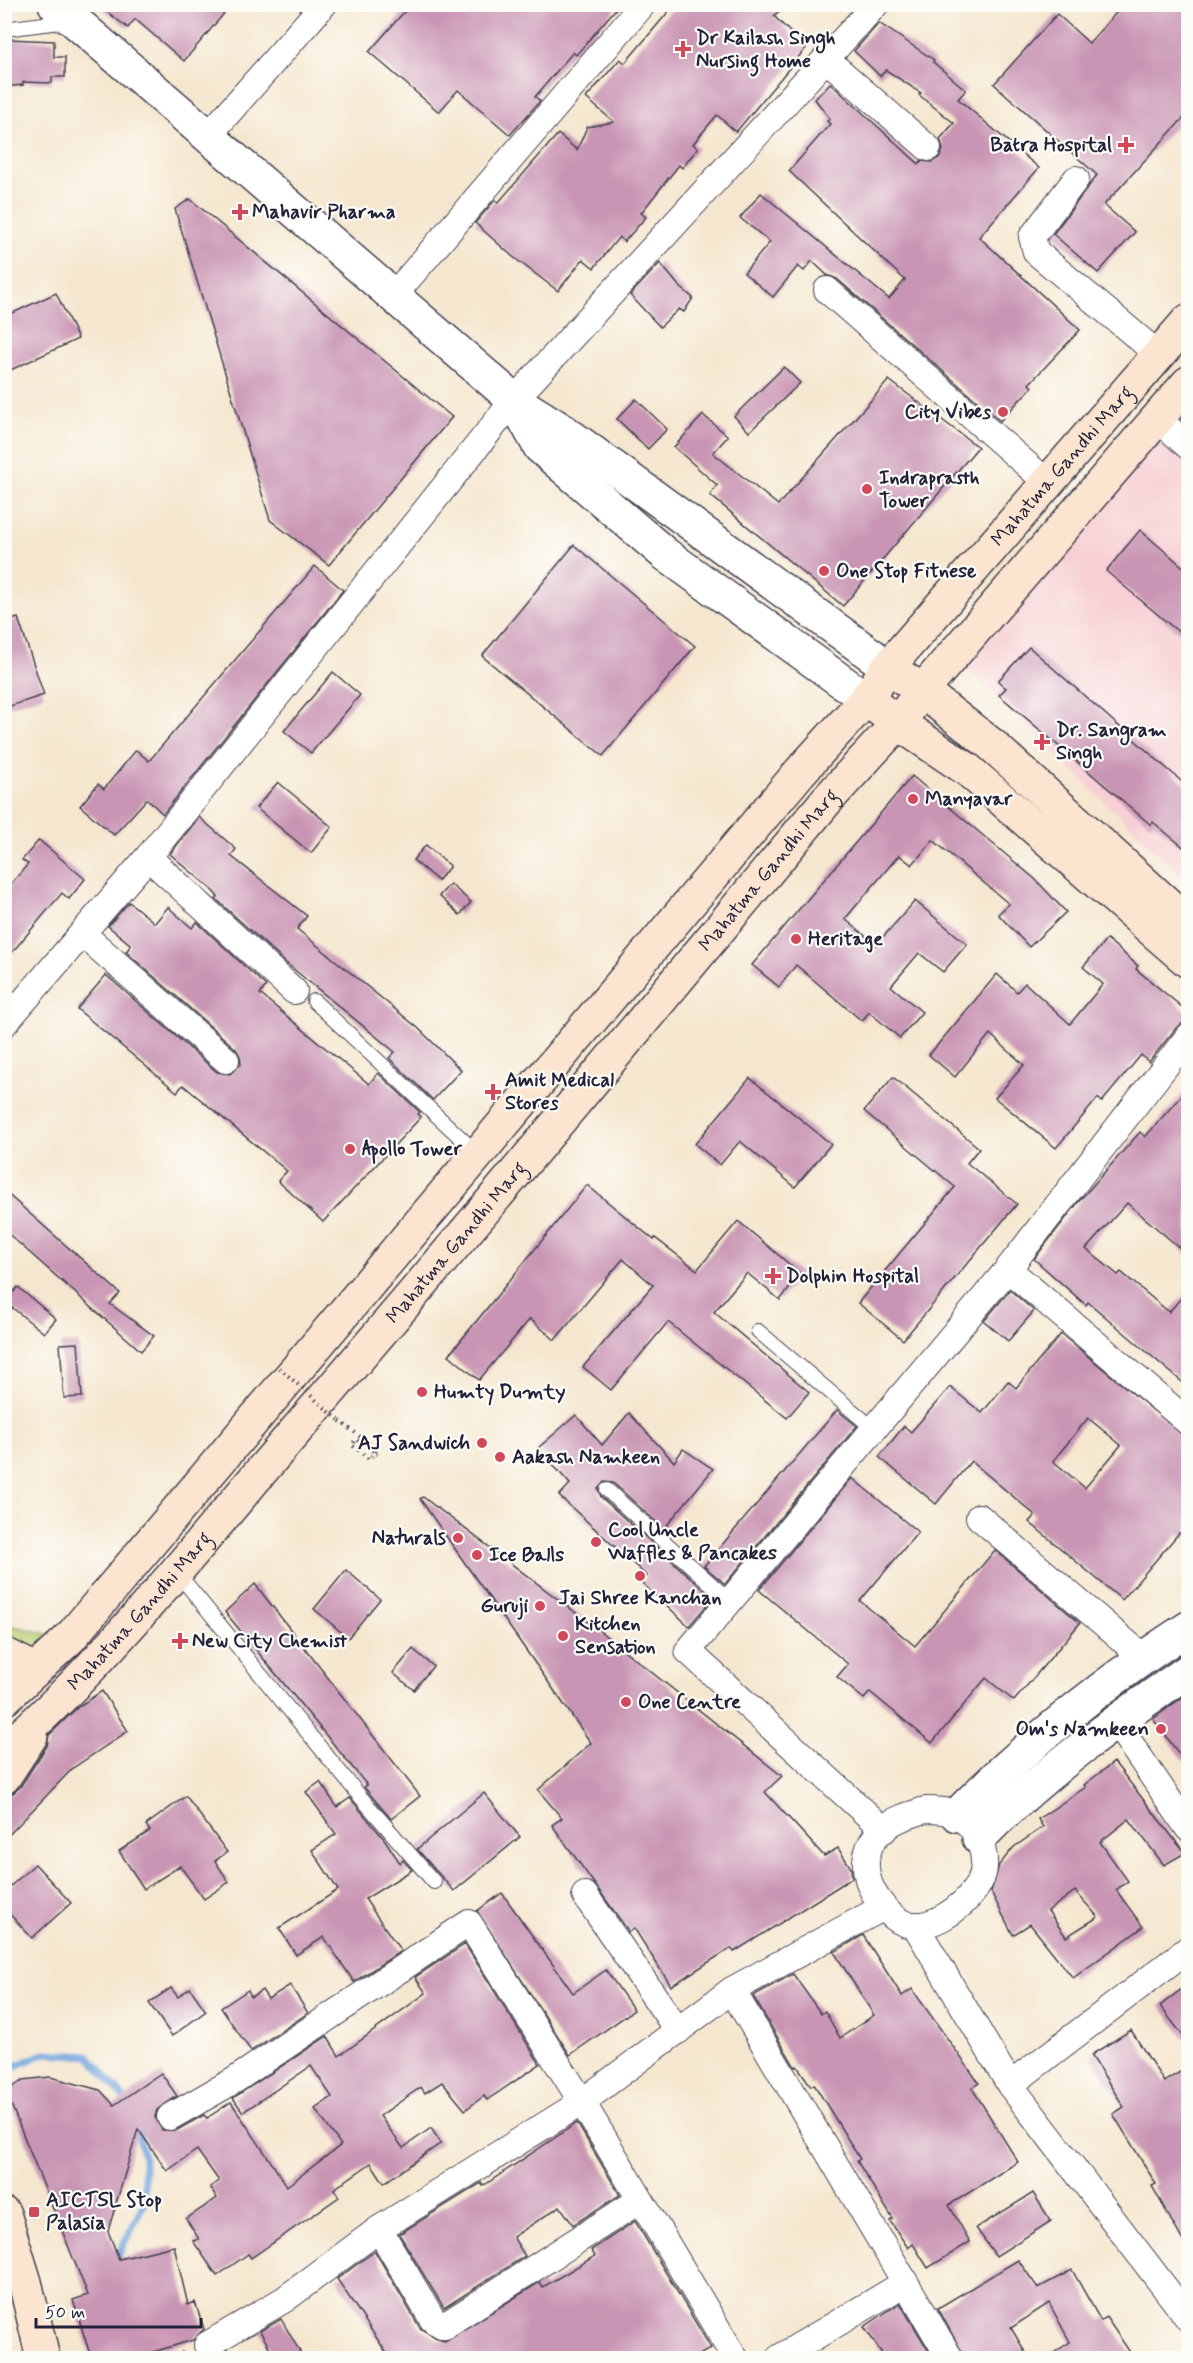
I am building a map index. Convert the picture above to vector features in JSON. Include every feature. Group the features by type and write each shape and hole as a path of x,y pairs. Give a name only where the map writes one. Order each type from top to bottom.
{"main road":[{"name":"Mahatma Gandhi Marg","path":"4,1699 69,1639 800,772 866,699 888,667 1188,321"},
{"name":"Mahatma Gandhi Marg","path":"4,1751 42,1719 175,1570 416,1292 827,800 898,723 922,691 1188,383"},
{"path":"888,667 992,745 1188,923"},
{"path":"866,699 968,770 1188,961"},
{"path":"4,1654 35,1670"},
{"path":"4,1777 42,1719"},
{"path":"4,2214 25,2282 43,2358"},
{"path":"25,2282 52,2325 60,2358"}],"street":[{"path":"208,136 324,4"},
{"path":"394,295 643,4"},
{"path":"4,1024 148,857 514,400 876,4"},
{"path":"72,10 208,136 514,400 565,432 888,667"},
{"path":"826,59 928,148"},
{"path":"1076,180 1032,237 1032,246 1036,252 1159,355"},
{"path":"827,290 1049,484"},
{"path":"514,400 540,447 665,554 866,699"},
{"path":"1157,418 1188,446"},
{"path":"148,857 304,996"},
{"path":"83,934 226,1060"},
{"path":"884,1830 688,1651 1008,1269 1188,1037"},
{"path":"1008,1269 1188,1422"},
{"path":"979,1517 1143,1657"},
{"path":"957,1815 1001,1770 1143,1657 1188,1628"},
{"path":"979,1838 1018,1798 1115,1721 1188,1671"},
{"path":"1115,1721 1188,1828"},
{"path":"925,1810 941,1810 957,1815 979,1838 983,1853 980,1881 954,1911 932,1922 915,1925 901,1923 882,1908 865,1874 866,1853 884,1830 925,1810"},
{"path":"585,1895 678,2031"},
{"path":"207,2346 285,2299 379,2229 582,2102 732,1990 882,1908"},
{"path":"170,2117 235,2080 469,1923 582,2102 735,2358"},
{"path":"915,1925 1010,2085 1188,2319"},
{"path":"1010,2085 1188,1949"},
{"path":"732,1990 950,2358"},
{"path":"379,2229 433,2320 444,2326 640,2200"},
{"path":"779,2358 905,2283"}],"lane":[{"path":"4,29 72,10"},
{"path":"304,996 478,1154"},
{"path":"758,1331 874,1429"},
{"path":"607,1490 730,1601"},
{"path":"175,1570 358,1794 434,1882"}],"path":[{"path":"279,1368 377,1450 369,1459 352,1445 356,1439 363,1444 370,1450 377,1455"}],"shaded area":[{"path":"1188,386 1188,882 961,663"}],"green space":[{"path":"5,1624 69,1639 5,1699"}],"building":[{"path":"97,4 232,4 184,61 135,19 128,28"},
{"path":"411,4 620,4 576,55 573,52 535,97 540,101 510,135 458,90 439,112 369,52"},
{"path":"675,4 786,4 774,16 806,48 736,132 717,115 693,144 698,148 682,168 679,165 641,213 646,217 624,242 619,237 594,268 583,259 558,291 512,256 475,223 495,200 498,203 558,134 577,150 587,127 614,122 586,98 620,59 625,63"},
{"path":"1124,4 1188,4 1188,113 1104,205 1135,232 1098,273 1053,234 1097,175 994,84 1057,14 1089,43"},
{"path":"879,23 934,60 933,62 966,90 958,99 1039,168 979,237 1080,330 1029,384 1032,387 1000,421 837,279 827,275 812,261 804,271 798,266 773,297 744,273 770,242 740,218 761,193 889,299 905,280 789,171 830,124 827,121 830,119 815,99 830,83 919,164 921,161 932,162 940,157 943,150 940,139 954,123 919,95 921,93 886,70 880,76 854,51"},
{"path":"8,39 54,41 54,57 65,57 65,77 52,77 52,83 23,82 23,85 4,87 4,47 8,47"},
{"path":"190,199 452,417 329,565 270,520 175,209"},
{"path":"660,263 679,286 693,298 684,312 679,309 660,327 630,295"},
{"path":"56,293 78,339 4,373 4,317"},
{"path":"784,367 800,383 749,432 734,416"},
{"name":"Indraprasth Tower","path":"889,380 978,447 843,606 710,495 717,485 674,447 703,415 728,436 713,453 778,505"},
{"path":"636,399 667,429 648,449 617,419"},
{"path":"1140,530 1188,571 1188,640 1106,571"},
{"path":"574,545 695,646 603,756 482,656"},
{"path":"315,566 343,590 163,814 147,799 114,835 80,806 98,784 104,789 136,750 149,761"},
{"path":"18,618 44,695 4,708 4,622"},
{"path":"1029,647 1188,787 1188,851 1153,822 1151,825 999,695 1006,688 998,681"},
{"path":"333,672 360,695 311,753 284,731"},
{"path":"912,776 1035,879 1066,912 1029,947 998,914 1009,904 933,840 912,865 899,855 845,919 876,945 915,901 967,944 943,972 919,953 891,986 922,1012 900,1038 869,1012 862,1021 796,965 779,987 752,965"},
{"path":"278,782 332,827 311,853 256,808"},
{"path":"199,817 236,849 231,856 307,916 297,929 418,1028 461,1070 433,1100 389,1058 395,1052 286,963 216,899 218,897 210,888 170,854"},
{"path":"39,840 85,879 69,899 62,893 4,962 4,892 28,864 22,860"},
{"path":"426,845 450,866 438,881 413,860"},
{"path":"450,884 471,902 460,915 439,896"},
{"path":"129,902 155,923 168,907 192,928 197,922 266,986 260,994 369,1084 378,1073 420,1112 418,1114 421,1117 323,1222 278,1181 287,1171 183,1085 177,1092 77,1009 106,975 217,1072 230,1074 241,1064 236,1049 126,952 131,945 108,926"},
{"path":"1107,939 1138,966 1136,969 1188,1012 1188,1020 1176,1028 1149,1062 1141,1055 1102,1102 1098,1098 1056,1148 995,1098 1024,1065 990,1034 955,1077 929,1055 997,974 1017,992 1025,983 1070,1024 1103,984 1083,967"},
{"path":"893,1077 979,1148 967,1163 1017,1204 903,1340 858,1303 955,1187 864,1111"},
{"path":"750,1078 831,1144 795,1187 740,1141 720,1165 695,1144"},
{"path":"1188,1088 1188,1255 1127,1203 1086,1249 1118,1275 1121,1272 1169,1312 1188,1290 1188,1387 1088,1302 1086,1305 1034,1259 1080,1200 1140,1132 1145,1137"},
{"path":"587,1185 654,1240 655,1238 697,1270 738,1221 801,1274 780,1300 747,1273 714,1312 809,1392 787,1418 668,1322 611,1390 583,1367 653,1285 623,1259 555,1340 530,1319 479,1380 449,1355"},
{"path":"4,1191 120,1293 110,1304 154,1336 141,1351 4,1230"},
{"path":"18,1287 56,1319 44,1333 5,1302"},
{"path":"1010,1290 1034,1311 1008,1341 984,1321"},
{"path":"1061,1334 1188,1439 1188,1540 1179,1533 1122,1600 1029,1522 1035,1515 971,1461 936,1504 879,1457 904,1426 911,1432 950,1387 982,1413 1008,1381 1016,1388","holes":["1088,1418 1121,1445 1085,1488 1053,1461"]},
{"path":"78,1343 82,1397 64,1398 60,1344"},
{"path":"837,1410 857,1426 725,1584 704,1566"},
{"path":"629,1413 674,1462 683,1449 713,1469 664,1529 613,1483 604,1482 598,1489 601,1497 713,1598 689,1626 641,1582 647,1576 559,1496 570,1484 538,1448 576,1415 602,1445"},
{"path":"852,1478 918,1532 860,1601 915,1646 995,1550 1080,1623 1014,1701 986,1678 932,1743 870,1692 864,1699 837,1677 848,1664 759,1590"},
{"path":"423,1497 596,1628 782,1776 765,1792 824,1856 838,1848 851,1868 852,1878 734,1952 731,1948 671,1986 634,1928 629,1932 552,1825 562,1818 538,1790 591,1743 420,1499"},
{"path":"346,1570 380,1599 348,1638 314,1609"},
{"path":"255,1584 420,1796 391,1819 364,1787 367,1785 225,1612"},
{"path":"413,1649 433,1666 414,1690 393,1673"},
{"path":"102,1691 128,1731 73,1768 4,1840 4,1795 13,1793 20,1787 47,1746 49,1735 79,1706"},
{"path":"1188,1693 1188,1766 1153,1719"},
{"path":"1114,1762 1185,1853 1164,1865 1129,1819 1100,1842 1128,1881 1116,1890 1143,1927 1073,1978 1030,1924 1013,1935 991,1892 999,1865 1014,1847 1043,1827 1038,1819 1086,1787 1084,1785","holes":["1075,1891 1098,1917 1066,1937 1048,1911"]},
{"path":"320,1782 337,1807 350,1798 385,1840 400,1863 403,1860 412,1870 365,1899 401,1951 354,1982 324,1937 296,1955 279,1928 338,1890 312,1850 336,1834 306,1792"},
{"path":"484,1793 520,1837 454,1891 417,1849"},
{"path":"186,1796 227,1852 215,1861 229,1882 204,1899 180,1866 144,1889 119,1851 150,1831 146,1825"},
{"path":"35,1864 71,1903 32,1938 4,1908 4,1892"},
{"path":"502,1893 573,1993 606,1970 634,2010 570,2055 477,1911"},
{"path":"863,1935 902,1996 912,1989 979,2083 972,2088 1018,2162 949,2205 970,2242 928,2268 913,2244 908,2248 890,2221 893,2219 857,2161 860,2159 814,2084 811,2086 797,2066 795,2067 753,1996 793,1974 821,2014 825,2011 840,2038 874,2015 834,1952"},
{"path":"465,1944 540,2064 487,2100 484,2096 465,2110 442,2082 425,2093 421,2087 380,2116 403,2148 431,2128 441,2143 384,2183 371,2163 334,2189 339,2197 251,2258 248,2254 217,2276 193,2241 199,2239 186,2219 217,2198 210,2187 219,2181 197,2150 167,2171 138,2129 108,2231 119,2259 174,2246 188,2305 195,2302 204,2329 193,2340 133,2358 91,2358 73,2300 88,2295 6,2092 23,2080 50,2077 100,2090 114,2105 161,2073 177,2096 157,2110 155,2117 162,2130 177,2130 204,2115 207,2118 231,2102 287,2186 341,2145 315,2109 332,2097 311,2066 243,2112 233,2098 327,2036 339,2056 426,1993 415,1977"},
{"path":"1188,1984 1188,2042 1160,2006"},
{"path":"290,1985 308,2013 251,2051 221,2008 248,1990 251,1997 262,1990 268,1999"},
{"path":"171,1988 178,1997 190,1988 206,2011 172,2036 149,2003"},
{"path":"1131,2030 1164,2082 1188,2067 1188,2250 1152,2186 1156,2184 1113,2114 1124,2107 1091,2055"},
{"path":"577,2123 620,2195 573,2225 560,2206 513,2237 525,2256 444,2308 399,2234 481,2183 483,2186"},
{"path":"1033,2193 1051,2221 996,2256 976,2228"},
{"path":"635,2221 711,2348 695,2358 390,2358 337,2279 375,2251 420,2328 437,2339 445,2341 540,2282 543,2287 595,2256 591,2250"},
{"path":"1018,2260 1038,2288 1072,2270 1101,2321 1106,2317 1134,2358 1046,2358 1070,2342 1049,2303 1011,2328 1029,2358 965,2358 938,2308"},
{"path":"900,2303 933,2358 885,2358 864,2327"},
{"path":"281,2319 300,2352 288,2358 275,2358 260,2331"}],"waterway":[{"path":"4,2071 45,2053 89,2056 129,2104"},
{"path":"115,2262 144,2203 144,2158 136,2125"}],"place":[{"name":"Dr Kailash Singh Nursing Home","path":"683,49"},
{"name":"Batra Hospital","path":"1126,145"},
{"name":"Mahavir Pharma","path":"240,212"},
{"name":"City Vibes","path":"1003,412"},
{"name":"Indraprasth Tower","path":"867,489"},
{"name":"One Stop Fitnese","path":"824,571"},
{"name":"Dr. Sangram Singh","path":"1042,742"},
{"name":"Manyavar","path":"913,799"},
{"name":"Heritage","path":"796,939"},
{"name":"Amit Medical Stores","path":"493,1092"},
{"name":"Apollo Tower","path":"350,1149"},
{"name":"Dolphin Hospital","path":"773,1276"},
{"name":"Humty Dumty","path":"422,1392"},
{"name":"AJ Sandwich","path":"482,1443"},
{"name":"Aakash Namkeen","path":"500,1457"},
{"name":"Naturals","path":"458,1538"},
{"name":"Cool Uncle Waffles & Pancakes","path":"596,1542"},
{"name":"Ice Balls","path":"477,1555"},
{"name":"Jai Shree Kanchan","path":"640,1576"},
{"name":"Guruji","path":"540,1606"},
{"name":"Kitchen Sensation","path":"563,1636"},
{"name":"New City Chemist","path":"180,1641"},
{"name":"One Centre","path":"626,1702"},
{"name":"Om's Namkeen","path":"1161,1729"},
{"name":"AICTSL Stop Palasia","path":"34,2212"}]}
